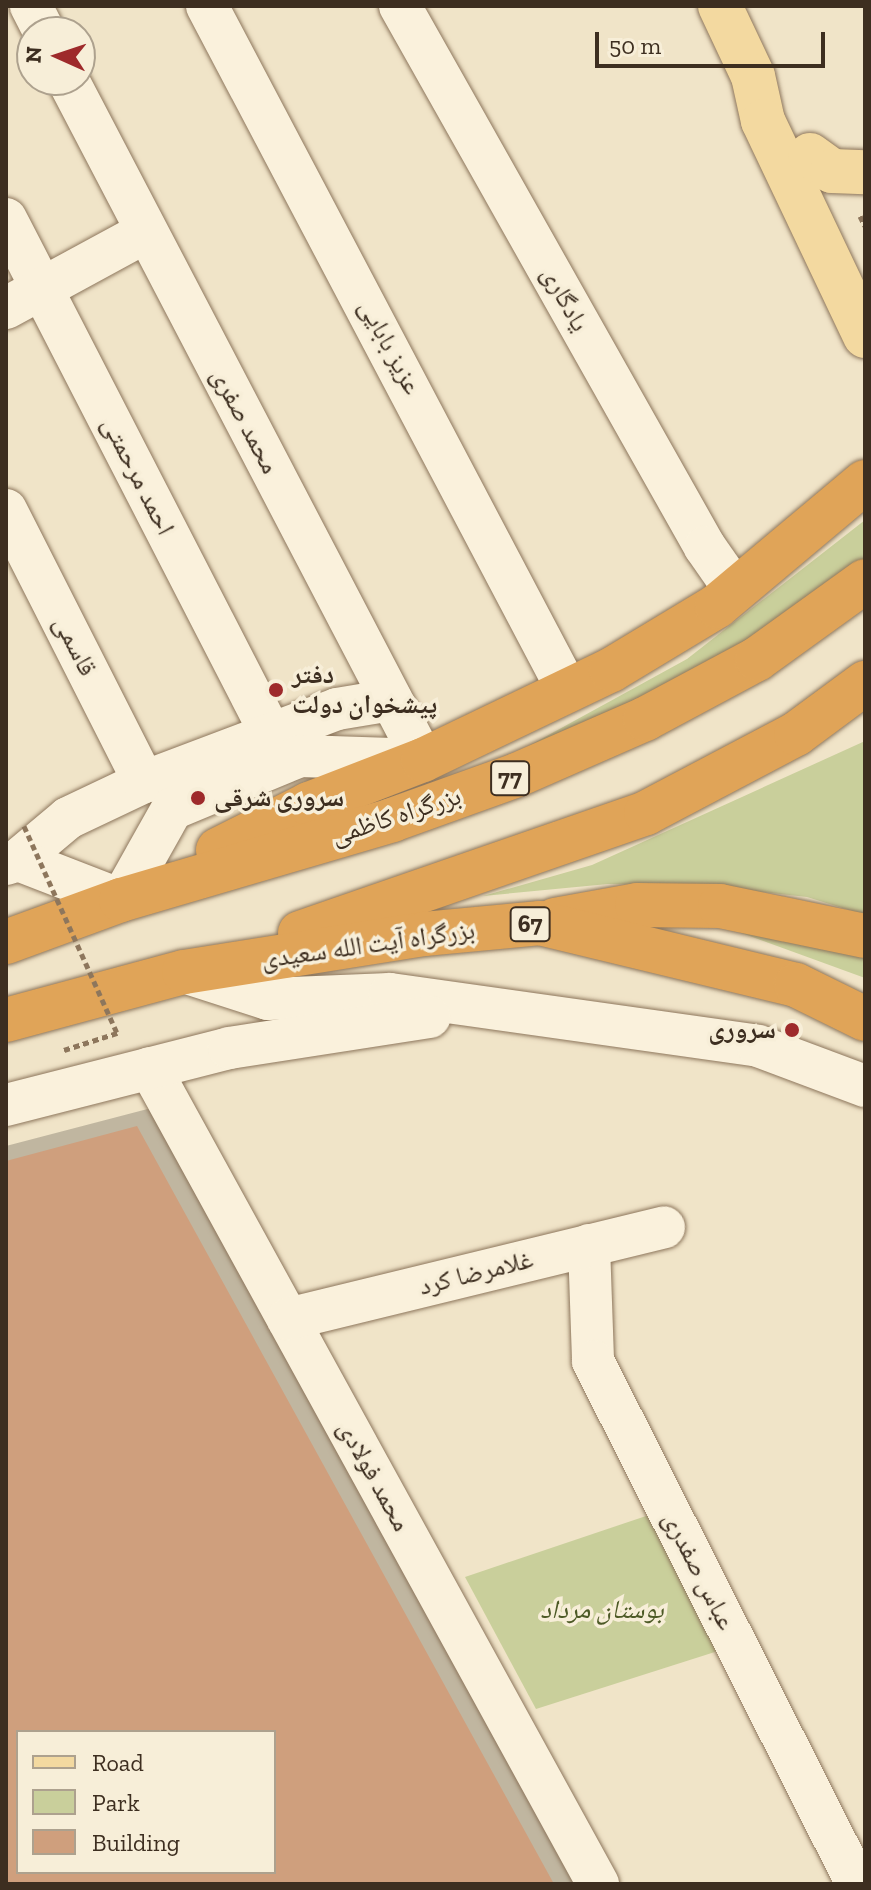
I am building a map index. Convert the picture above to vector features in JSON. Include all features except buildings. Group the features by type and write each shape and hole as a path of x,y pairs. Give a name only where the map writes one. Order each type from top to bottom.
{"highway":[{"path":"6,942 121,900 309,804 423,760 611,670 735,590 865,482"},
{"name":"بزرگراه کاظمی","path":"121,900 392,820 517,775 645,719 757,659 865,581"},
{"path":"184,972 646,813 796,734 865,683"},
{"path":"796,734 865,719"},
{"path":"540,923 637,905 720,906 865,936"},
{"name":"بزرگراه آیت الله سعیدی","path":"26,1015 184,972 424,934 540,923 796,985 865,1019"}],"main road":[{"path":"720,6 753,76 763,121 804,175 865,266"},
{"path":"753,76 785,113 804,175 865,336"},
{"path":"804,175 832,171 865,172"}],"street":[{"name":"عزیز بابایی","path":"207,6 568,691"},
{"name":"یادگاری","path":"400,6 705,547 735,590"},
{"name":"محمد صفری","path":"76,96 423,760"},
{"name":"احمد مرحمتی","path":"6,219 24,299 270,732"},
{"path":"24,299 146,232"},
{"name":"قاسمی","path":"6,510 144,782"},
{"path":"14,847 144,782 270,732 337,709 391,700"},
{"path":"14,847 121,900 172,809 300,756 423,760"},
{"path":"14,847 56,923"},
{"path":"184,972 268,999 390,994 515,1009 758,1046 865,1086"},
{"path":"6,1105 65,1071 150,1068 356,1027 515,1009"},
{"name":"محمد فولادی","path":"150,1068 598,1884"},
{"name":"غلامرضا کرد","path":"288,1319 664,1227"},
{"name":"عباس صفدری","path":"589,1245 593,1361 857,1884"}],"path":[{"path":"860,216 865,226"},
{"path":"14,847 117,1033 65,1071 26,1015"}],"green space":[{"path":"865,520 865,572 678,694 523,749 687,659"},
{"path":"865,741 865,915 807,897 708,886 608,884 483,896 592,865"},
{"path":"717,924 865,950 865,978"},
{"name":"بوستان مرداد","path":"649,1515 718,1651 536,1709 465,1577"}],"place":[{"name":"دفتر پیشخوان دولت","path":"276,690"},
{"name":"سروری شرقی","path":"198,798"},
{"name":"سروری","path":"792,1030"}]}
